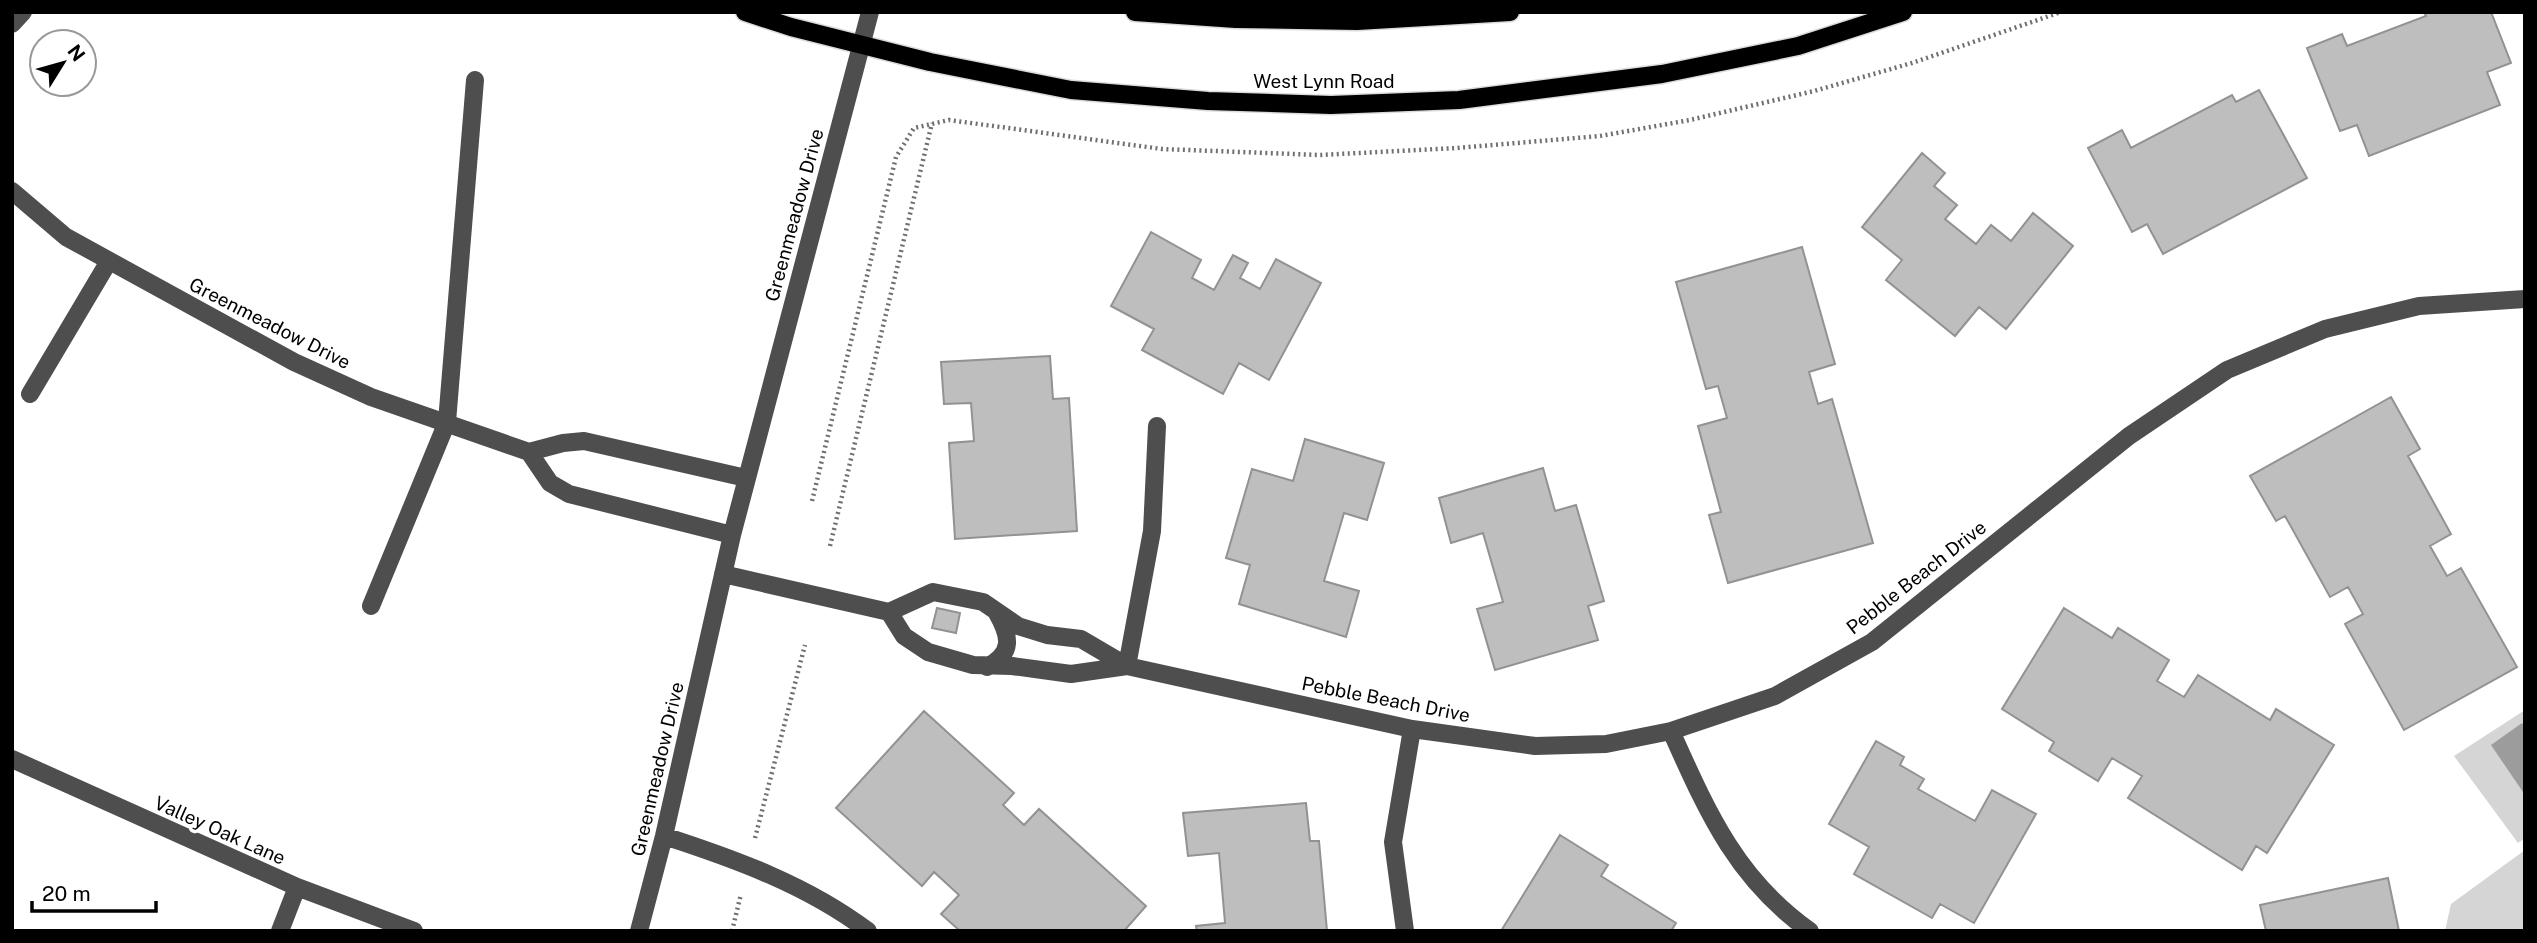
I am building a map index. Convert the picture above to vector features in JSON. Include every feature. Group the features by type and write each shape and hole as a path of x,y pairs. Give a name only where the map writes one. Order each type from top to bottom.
{"main road":[{"name":"West Lynn Road","path":"745,12 862,46 1071,90 1208,101 1331,105 1459,100 1662,74 1798,46 1903,12"},
{"path":"1135,12 1236,19 1357,21 1510,12"}],"street":[{"path":"12,24 23,12"},
{"name":"Greenmeadow Drive","path":"639,931 664,836 746,478 870,12"},
{"path":"371,606 447,422 475,80"},
{"name":"Greenmeadow Drive","path":"12,191 66,237 294,362 371,397 529,452"},
{"path":"30,394 109,261"},
{"name":"Pebble Beach Drive","path":"1126,666 1070,674 1012,666 987,667 928,652 904,636 889,612 933,592 983,602 1018,626 1047,635 1081,639 1126,666 1412,729 1535,747 1606,744 1671,731 1774,696 1872,642 2129,436 2227,370 2325,329 2406,309 2525,299"},
{"path":"1126,666 1152,531 1157,426"},
{"path":"732,535 569,494 550,483 529,452 563,443 584,441 746,478"},
{"path":"723,574 889,612"},
{"path":"987,667 1000,661 1008,646 1005,628 995,609"},
{"path":"1405,931 1393,842 1412,729"},
{"path":"1671,731 1706,810 1734,857 1782,911 1810,931"},
{"name":"Valley Oak Lane","path":"12,759 297,887 414,931"},
{"path":"664,836 748,866 791,885 853,920 867,931"},
{"path":"280,931 297,887"}],"path":[{"path":"812,501 896,157 914,128 949,120 1161,149 1320,155 1457,148 1600,136 1690,120 1814,91 1912,63 2061,12"},
{"path":"830,546 932,123"},
{"path":"732,931 804,645"}],"shaded area":[{"path":"2525,710 2525,838 2518,843 2454,756"},
{"path":"2522,723 2525,727 2525,795 2491,745"},
{"path":"2525,850 2525,931 2445,931 2451,904"}],"building":[{"path":"2424,12 2491,12 2511,63 2487,72 2500,105 2369,156 2357,125 2340,131 2307,48 2342,34 2347,46 2426,16"},
{"path":"2259,90 2307,178 2163,254 2147,224 2132,232 2088,148 2122,130 2131,148 2232,95 2236,102"},
{"path":"1922,153 1945,173 1934,186 1957,205 1945,219 1976,244 1991,225 2011,241 2033,213 2073,246 2006,329 1979,307 1955,336 1886,280 1902,260 1862,227"},
{"path":"1151,232 1201,260 1192,278 1214,290 1233,255 1248,263 1240,278 1260,289 1276,259 1321,283 1269,380 1239,363 1223,394 1142,350 1154,329 1111,306"},
{"path":"1802,247 1835,364 1809,372 1818,404 1832,399 1873,543 1728,583 1709,515 1721,512 1698,426 1727,418 1718,386 1706,389 1676,282"},
{"path":"1050,356 1053,399 1069,398 1077,531 955,539 949,443 974,441 971,403 944,404 941,362"},
{"path":"2391,397 2420,449 2408,456 2451,534 2430,546 2447,576 2461,568 2517,667 2404,730 2345,624 2363,614 2348,587 2330,597 2285,516 2276,521 2250,476"},
{"path":"1305,439 1384,463 1367,520 1344,513 1324,581 1359,591 1346,637 1239,604 1250,565 1226,558 1252,469 1293,481"},
{"path":"1543,468 1555,511 1576,505 1604,601 1588,606 1598,640 1495,670 1477,609 1503,602 1483,533 1451,543 1439,498"},
{"path":"937,608 960,613 956,633 932,628"},
{"path":"2064,608 2112,638 2118,628 2169,660 2157,681 2184,697 2198,675 2270,720 2276,709 2334,745 2267,853 2256,846 2242,870 2128,798 2142,776 2112,758 2098,781 2049,751 2054,742 2002,709"},
{"path":"924,711 1014,793 1003,805 1024,825 1039,809 1146,906 1124,931 960,931 941,914 959,895 934,872 922,886 836,808"},
{"path":"1876,741 1904,757 1900,765 1924,779 1918,789 1975,821 1992,790 2036,814 1974,923 1940,904 1932,918 1854,874 1869,847 1829,824"},
{"path":"1306,803 1310,841 1319,841 1327,931 1197,931 1196,926 1225,923 1219,853 1188,856 1183,813"},
{"path":"1560,835 1608,865 1601,876 1676,923 1671,931 1501,931"},
{"path":"2388,878 2399,931 2266,931 2260,905"}]}
